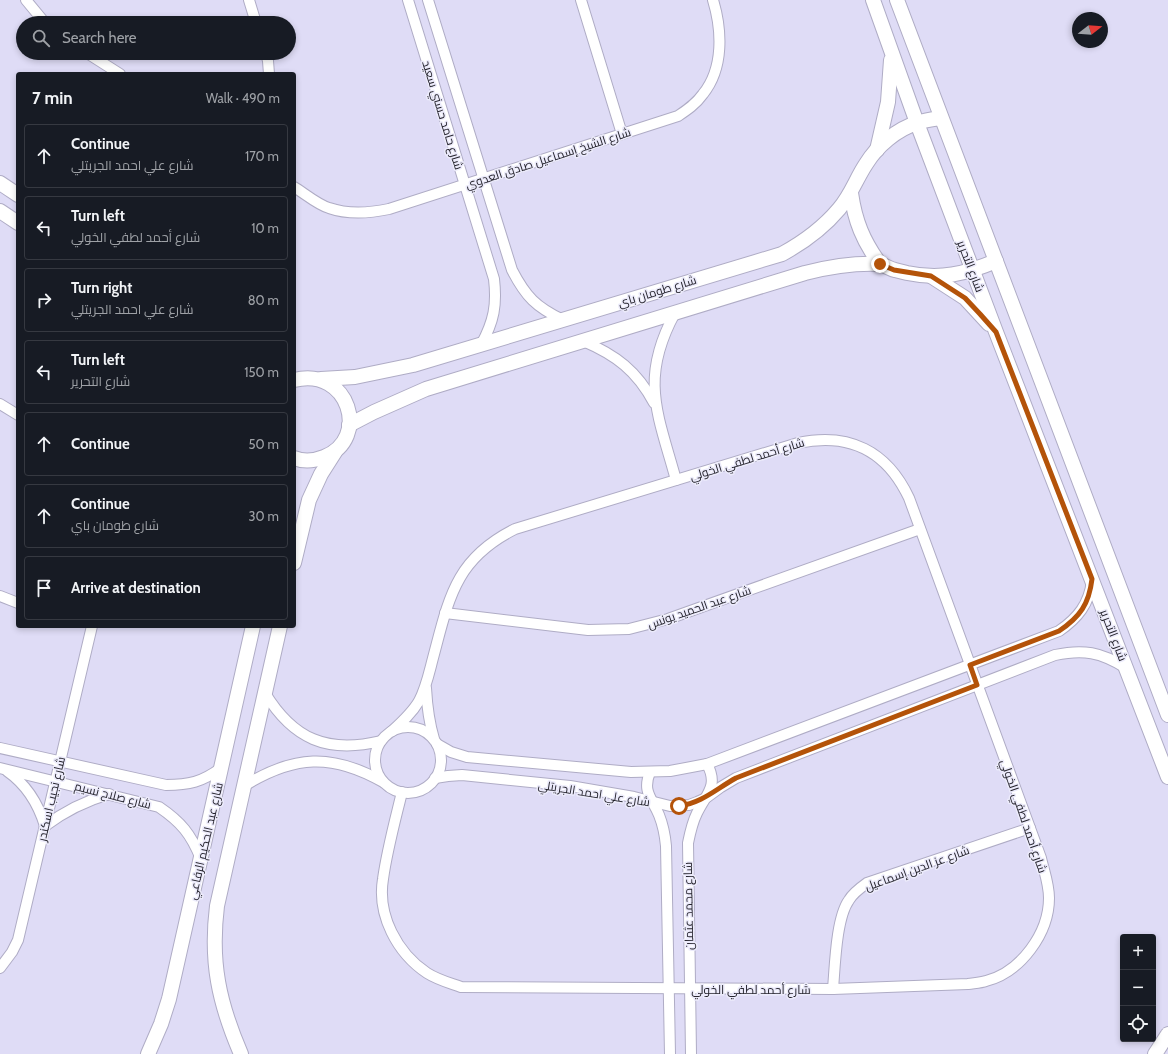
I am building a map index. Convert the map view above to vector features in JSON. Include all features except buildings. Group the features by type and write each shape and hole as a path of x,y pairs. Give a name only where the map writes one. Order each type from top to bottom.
{"street":[{"path":"26,0 39,16"},
{"path":"249,0 254,16"},
{"name":"شارع حامد حسني سعيد","path":"408,0 494,279 496,296 494,313 491,324 481,345"},
{"name":"شارع حامد حسني سعيد","path":"428,0 512,270 520,286 532,301 547,312 563,320"},
{"path":"581,0 622,134"},
{"name":"شارع الشيخ إسماعيل صادق العدوي","path":"296,188 328,208 349,212 369,213 389,209 678,116 692,107 704,94 713,79 718,63 719,34 713,0"},
{"name":"شارع التحرير","path":"873,0 972,271 1168,777"},
{"name":"شارع التحرير","path":"897,0 1168,715"},
{"path":"877,150 888,102 891,50"},
{"path":"98,60 117,72"},
{"path":"268,60 269,72"},
{"name":"شارع طومان باي","path":"297,377 312,377 321,379 355,377 413,365 782,254 803,242 827,222 840,208 851,193 866,164 888,138 917,123 942,118"},
{"path":"0,183 16,194"},
{"path":"851,193 854,212 860,231 868,248 880,264"},
{"path":"0,211 16,222"},
{"path":"349,425 426,389 805,273 830,267 855,264 880,264 894,270 931,276 952,275 972,271 996,261"},
{"path":"931,276 965,298 996,332"},
{"path":"675,313 659,348 656,361 654,387 655,406 676,480"},
{"path":"583,341 602,349 633,373 642,383 655,406"},
{"path":"296,555 309,500 321,474 342,443 349,425 349,415 343,397 334,387 321,379"},
{"path":"0,404 16,414"},
{"name":"شارع أحمد لطفي الخولي","path":"392,731 407,718 418,702 426,684 445,613 459,579 470,563 483,549 498,538 515,529 798,443 821,440 844,441 859,446 884,462 894,473 909,498 1041,858 1048,884 1049,898 1046,915 1040,933 1031,949 1019,963 1004,974 986,981 968,984 833,989 461,987 444,982 428,974 416,965 402,950 393,935 386,918 382,901 382,880 402,792"},
{"path":"296,458 308,461 318,460 328,456 336,450"},
{"name":"شارع عبد الحميد يونس","path":"445,613 588,630 629,629 668,619 920,529"},
{"name":"شارع علي احمد الجريتلي","path":"436,743 451,752 467,757 631,772 670,771 707,764 1059,631 1070,624 1079,615 1086,604 1092,579"},
{"path":"0,596 16,602"},
{"name":"شارع نجيب اسكندر","path":"0,968 12,952 18,940 92,628"},
{"name":"شارع عبد الحكيم الرفاعي","path":"148,1054 161,1024 169,999 253,628"},
{"path":"241,1054 230,1030 221,1000 216,968 214,928 217,906 280,628"},
{"name":"شارع علي احمد الجريتلي","path":"435,778 462,775 562,786 634,797 670,806 679,806 706,798 717,789 736,778 1055,655 1085,651 1100,654 1114,660 1126,668"},
{"name":"شارع أحمد لطفي الخولي","path":"426,684 426,704 436,743"},
{"path":"265,692 275,710 289,724 305,735 323,743 342,746 362,746 381,741"},
{"path":"244,786 262,775 281,767 302,762 323,762 351,767 365,772 392,789 402,792 412,793 423,790 435,778 441,765 440,754 436,743 427,733 416,728 404,727 392,731 381,741 376,754 376,769 383,782"},
{"name":"شارع صلاح نسيم","path":"0,748 166,785 181,785 196,782 209,777 221,768"},
{"name":"شارع محمد عثمان","path":"691,1054 688,843 693,822 712,785 711,771 707,764"},
{"path":"1,768 14,777 30,793 40,812 45,826 57,817 82,804 109,794"},
{"name":"شارع صلاح نسيم","path":"1,768 160,807 174,816 194,843 201,859"},
{"name":"شارع محمد عثمان","path":"650,772 646,787 648,795 662,823 666,846 670,1054"},
{"name":"شارع عز الدين إسماعيل","path":"833,989 840,923 843,911 857,890 867,883 1030,828"},
{"path":"1155,1054 1168,1034"}],"route":[{"path":"679,806 689,805 706,798 714,791 736,778 977,685 970,665 1059,631 1070,624 1079,615 1086,604 1092,579 996,332 965,298 931,276 910,274 894,270 880,264"}]}
